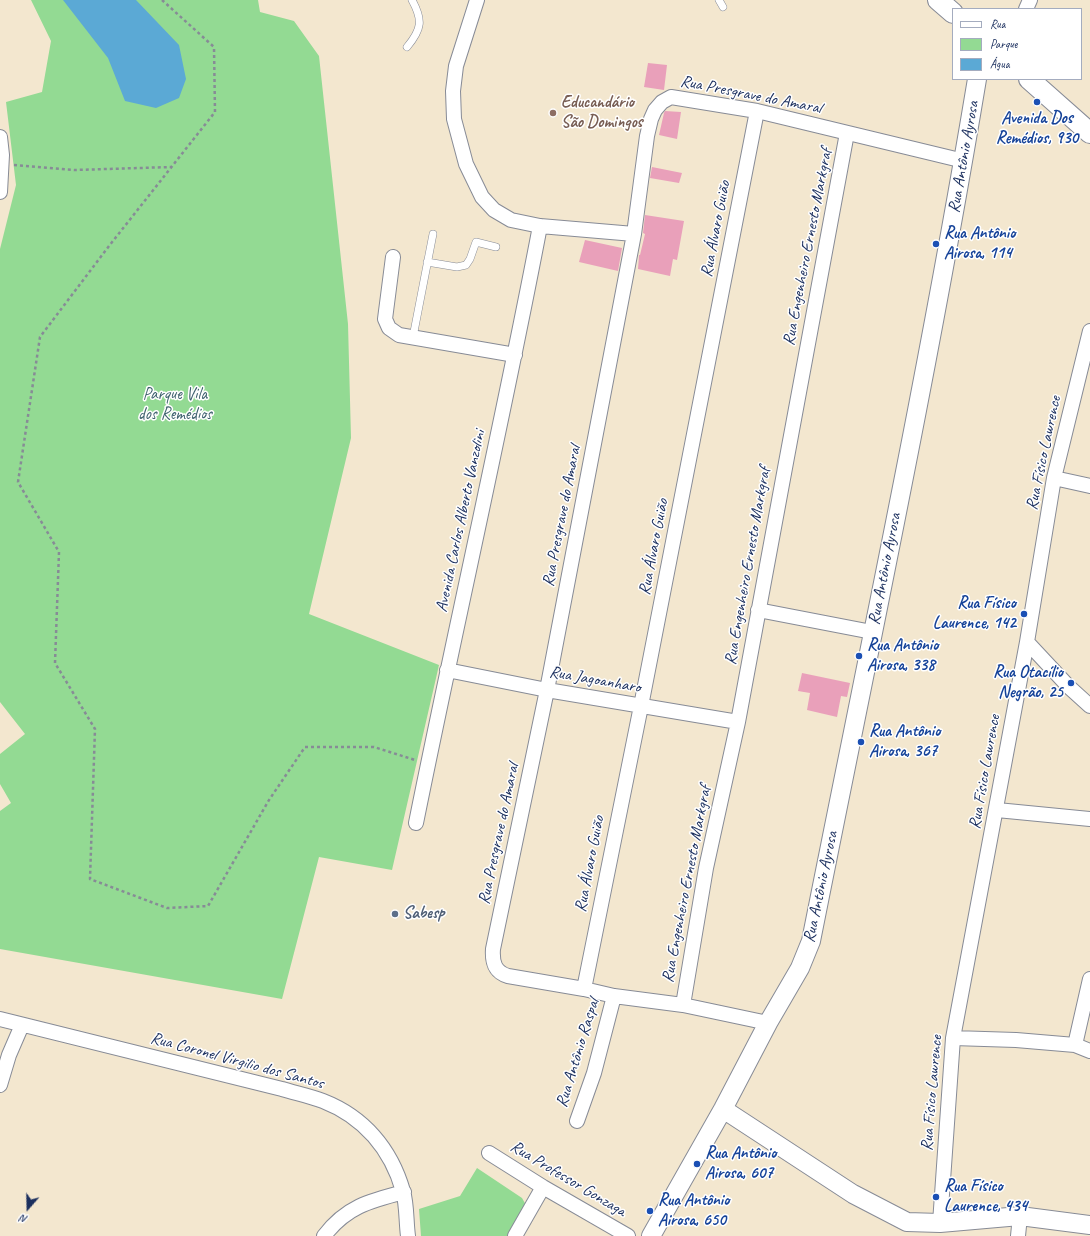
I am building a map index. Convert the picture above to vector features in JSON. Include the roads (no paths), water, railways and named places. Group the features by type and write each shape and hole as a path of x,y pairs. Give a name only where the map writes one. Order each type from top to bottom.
{"main road":[{"path":"938,0 952,12"},
{"path":"1030,80 1090,133"}],"street":[{"path":"477,0 456,66 453,91 454,119 466,164 482,197 494,210 511,220 540,226 634,234"},
{"name":"Rua Antônio Ayrosa","path":"651,1236 723,1109 768,1023 800,968 811,941 915,416 964,161 977,80"},
{"name":"Rua Presgrave do Amaral","path":"768,1023 683,1005 614,996 584,989 508,976 498,971 495,967 493,959 495,942 547,690 634,234 647,136 655,110 662,102 671,97 757,111 964,161"},
{"name":"Rua Álvaro Guião","path":"584,989 641,706 757,111"},
{"name":"Rua Engenheiro Ernesto Markgraf","path":"683,1005 706,868 738,722 847,133"},
{"path":"0,137 2,165 0,192"},
{"name":"Avenida Carlos Alberto Vanzolini","path":"416,823 447,670 515,355 540,226"},
{"path":"393,257 385,319 389,328 399,335 515,355"},
{"name":"Rua Físico Lawrence","path":"940,1223 954,1038 1028,642 1054,478 1090,331"},
{"path":"1054,478 1090,486"},
{"path":"758,610 872,632"},
{"path":"1028,642 1069,687 1090,706"},
{"name":"Rua Jagoanharo","path":"447,670 547,690 738,722"},
{"path":"997,810 1090,819"},
{"path":"1075,1045 1090,980"},
{"name":"Rua Antônio Raspal","path":"577,1120 594,1073 614,996"},
{"name":"Rua Coronel Virgilio dos Santos","path":"0,1019 282,1089 324,1102 355,1118 375,1136 392,1161 404,1192 408,1236"},
{"path":"0,1085 5,1059 22,1025"},
{"path":"954,1038 1016,1040 1075,1045 1090,1051"},
{"path":"723,1109 853,1194 901,1220 913,1223 940,1223 1020,1216 1090,1225"},
{"name":"Rua Professor Gonzaga","path":"489,1153 543,1187 628,1236"},
{"path":"515,1236 543,1187"},
{"path":"324,1236 334,1222 352,1210 374,1200 404,1192"},
{"path":"1018,1236 1020,1216"}],"lane":[{"path":"407,47 416,37 420,23 418,12 412,0"},
{"path":"719,0 723,7"},
{"path":"413,337 433,234"},
{"path":"428,262 458,267 466,265 470,259 476,242 496,247"}],"water":[{"path":"63,0 136,0 179,45 186,79 179,98 156,108 125,101 108,58"}],"place":[{"name":"Avenida Dos Remédios, 930","path":"1037,102"},
{"name":"Educandário São Domingos","path":"553,113"},
{"name":"Rua Antônio Airosa, 114","path":"936,244"},
{"name":"Rua Físico Laurence, 142","path":"1024,614"},
{"name":"Rua Antônio Airosa, 338","path":"859,656"},
{"name":"Rua Otacílio Negrão, 25","path":"1071,683"},
{"name":"Rua Antônio Airosa, 367","path":"861,742"},
{"name":"Sabesp","path":"395,914"},
{"name":"Rua Antônio Airosa, 607","path":"697,1164"},
{"name":"Rua Físico Laurence, 434","path":"936,1197"},
{"name":"Rua Antônio Airosa, 650","path":"650,1211"}],"park label":[{"name":"Parque Vila dos Remédios","path":"175,405"}]}
